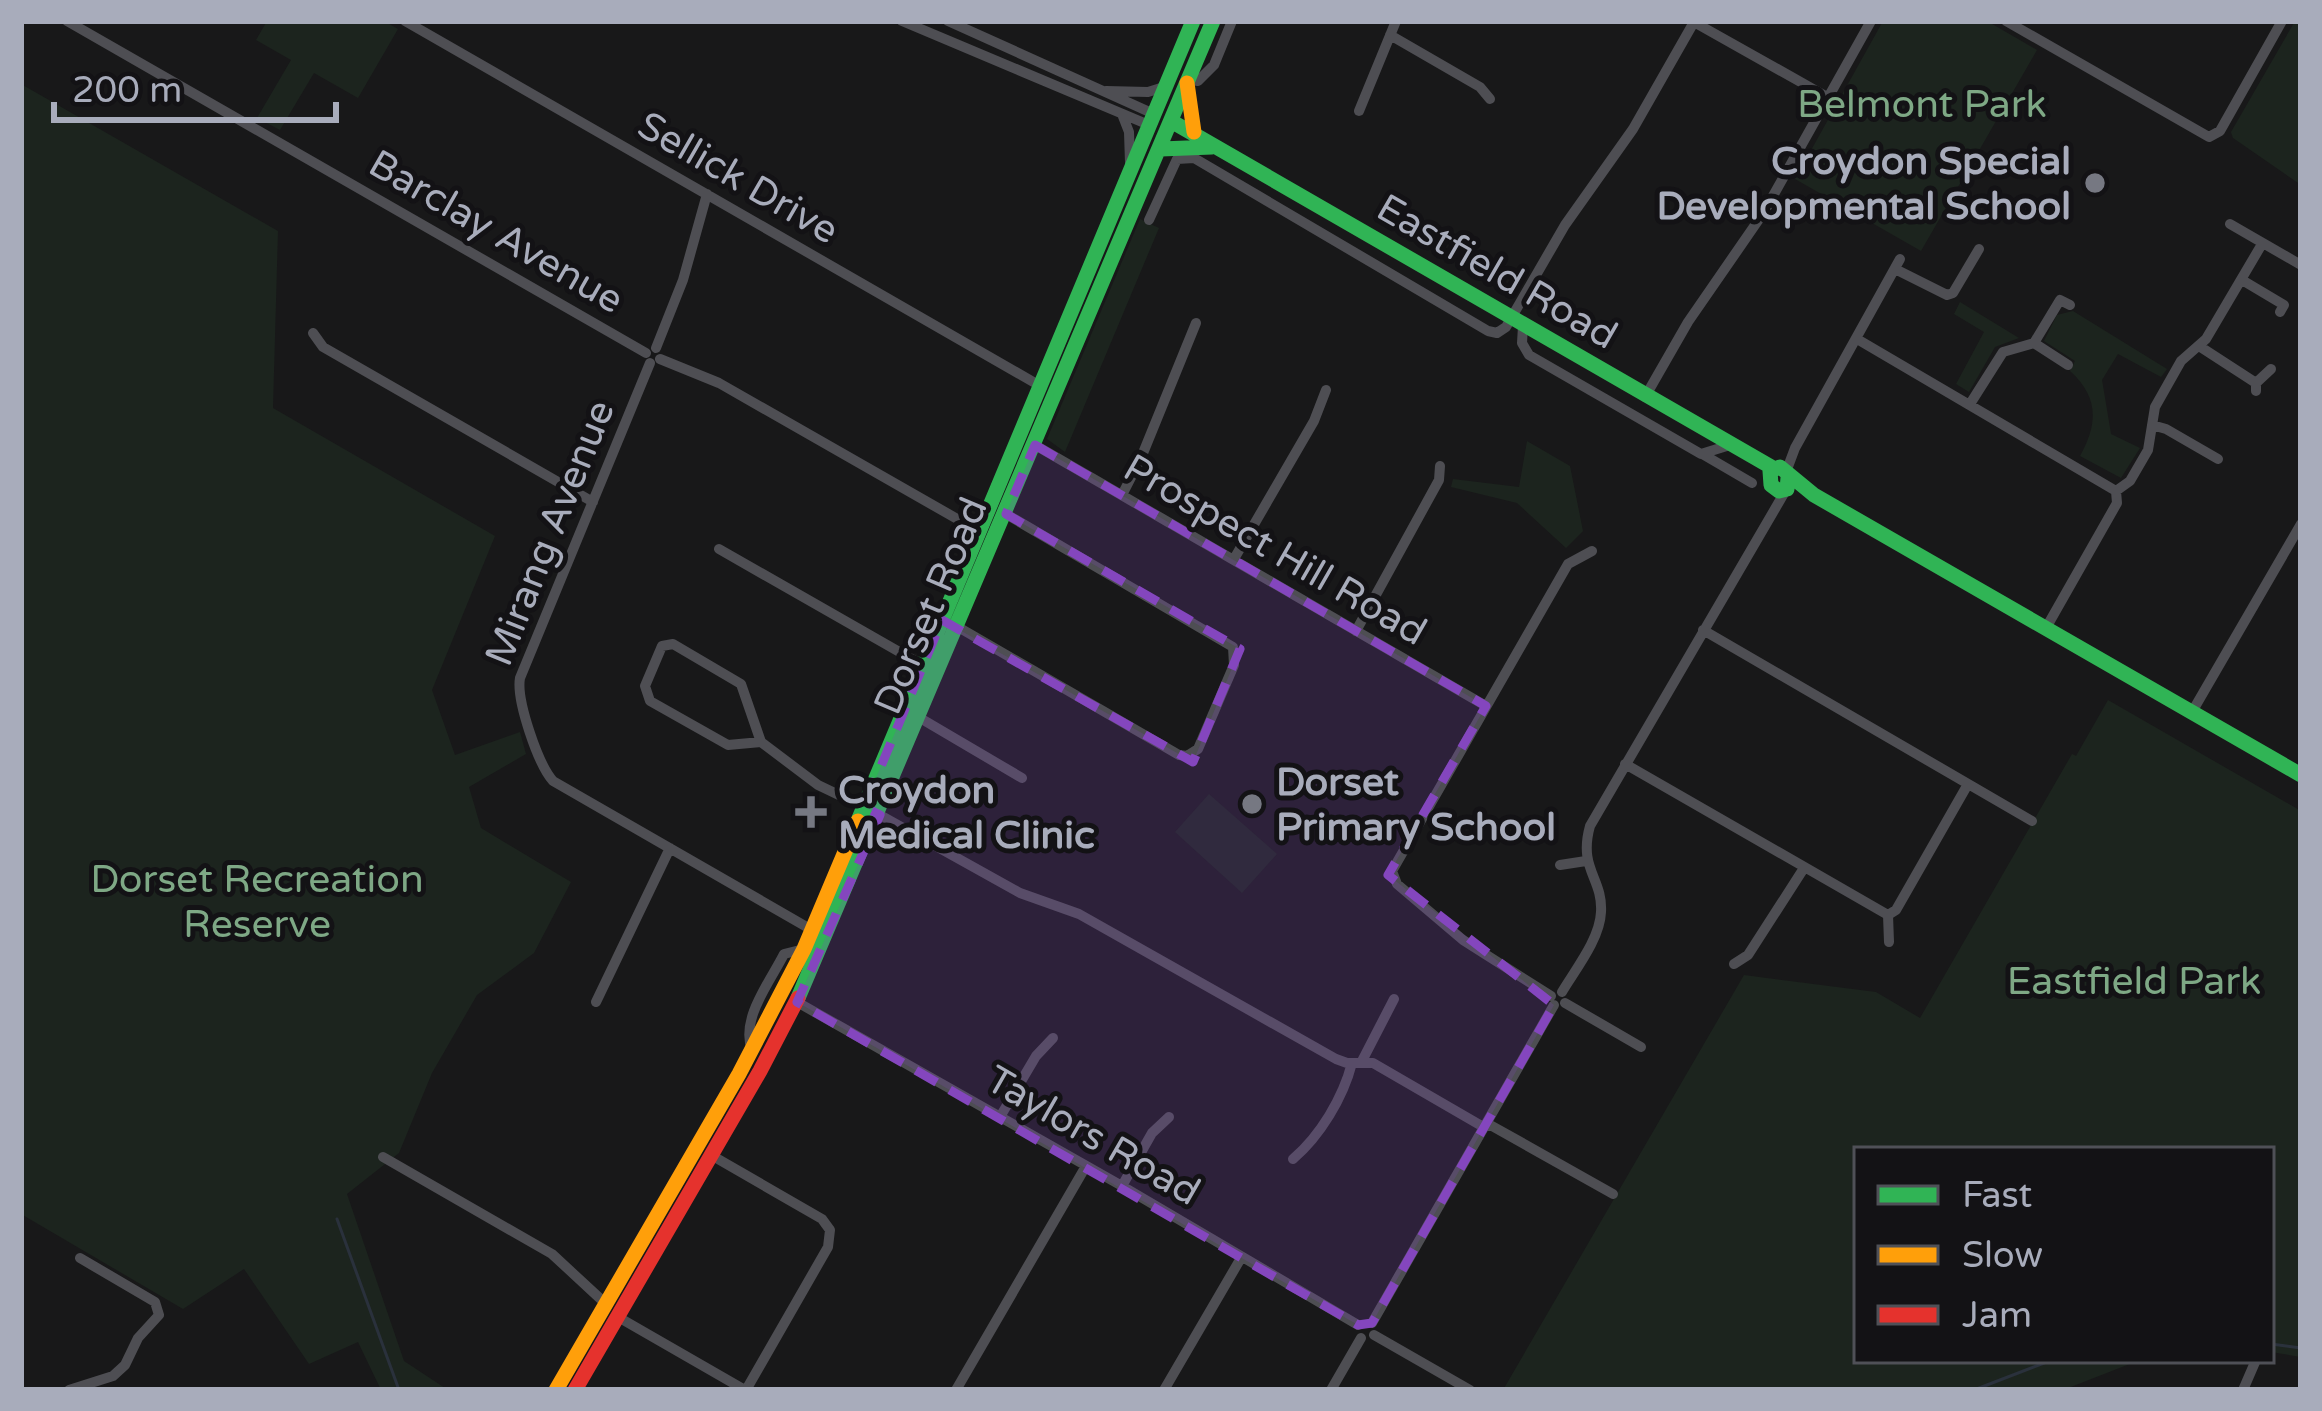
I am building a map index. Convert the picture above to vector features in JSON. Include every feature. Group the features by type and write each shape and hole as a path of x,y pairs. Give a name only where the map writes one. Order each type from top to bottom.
{"main road":[{"name":"Dorset Road","path":"575,1390 711,1156 789,998 872,811 924,666 1006,514 1035,446 1049,390 1130,172 1193,21"},
{"name":"Dorset Road","path":"556,1390 752,1050 789,998 812,930 920,718 980,532 1161,148 1213,21"},
{"path":"1188,81 1195,132"},
{"name":"Eastfield Road","path":"1152,120 1226,152"},
{"name":"Eastfield Road","path":"1169,126 1195,132 1731,446 1776,479 1814,494 2301,775"},
{"path":"1161,148 1226,152"},
{"path":"606,1304 618,1318"}],"street":[{"name":"Barclay Avenue","path":"67,21 653,356 719,383 980,532"},
{"name":"Sellick Drive","path":"405,21 1049,390"},
{"path":"902,21 1122,114 1152,120"},
{"path":"948,21 1152,120"},
{"path":"1188,81 1198,81 1214,65 1232,21"},
{"path":"1359,111 1396,21"},
{"path":"1645,397 1688,322 1764,212 1871,21"},
{"path":"2006,21 2209,137 2214,136 2282,21"},
{"path":"1149,220 1172,165 1183,156 1194,158 1488,331 1501,332 1517,323 1565,225 1633,129 1693,22 1829,98"},
{"path":"963,46 969,30"},
{"path":"1390,35 1480,87 1490,99"},
{"path":"1096,90 1148,92 1166,86"},
{"path":"1122,114 1129,132 1130,172"},
{"path":"1226,152 1237,182"},
{"name":"Mirang Avenue","path":"706,194 683,280 520,678 519,698 548,776 812,930"},
{"path":"2230,224 2301,265"},
{"path":"2116,491 2130,482 2148,450 2155,407 2173,376 2199,346 2262,244"},
{"path":"1331,1390 1600,922 1600,900 1586,861 1590,826 1757,537 1776,479 1898,264 1947,295 1979,249"},
{"path":"2242,280 2284,305 2280,311"},
{"path":"1970,404 2002,352 2035,343 2060,300 2070,305"},
{"path":"1122,495 1196,323"},
{"path":"1517,323 1529,355 1701,454 1776,479"},
{"path":"313,333 323,347 593,502"},
{"path":"1857,339 2116,491"},
{"path":"2035,343 2069,366"},
{"path":"2199,346 2256,387 2271,369"},
{"path":"1234,559 1314,421 1325,391"},
{"path":"2152,425 2218,459"},
{"name":"Prospect Hill Road","path":"1035,446 1486,706"},
{"path":"1701,454 1731,446"},
{"path":"1356,631 1439,480 1440,466"},
{"path":"2046,628 2117,503 2116,491"},
{"path":"950,624 1168,749 1186,756 1198,749 1236,659 1229,643 1006,514"},
{"path":"2192,712 2301,524"},
{"path":"719,549 924,666"},
{"path":"1592,551 1568,564 1392,867 1392,875 1403,890 1463,940 1641,1047"},
{"path":"1703,630 2032,821"},
{"path":"761,742 728,745 650,701 646,686 662,646 673,644 741,684 761,742 818,785 1020,893 1079,914 1336,1059 1373,1063 1613,1194"},
{"path":"920,718 1022,778"},
{"path":"1625,764 1888,915"},
{"path":"1888,915 1968,784"},
{"path":"596,1002 670,848"},
{"path":"1560,865 1586,861"},
{"path":"1734,964 1748,955 1804,868"},
{"path":"1888,915 1889,942"},
{"path":"752,1050 747,1038 750,1021 784,954 804,949"},
{"name":"Taylors Road","path":"789,998 1470,1390"},
{"path":"1293,1159 1312,1143 1394,999"},
{"path":"1000,1117 1036,1056 1053,1038"},
{"path":"1122,1186 1152,1133 1168,1117"},
{"path":"618,1318 746,1390 828,1246 830,1230 822,1220 711,1156"},
{"path":"383,1157 553,1254 606,1304"},
{"path":"956,1390 1086,1166"},
{"path":"69,1390 104,1380 125,1365 160,1308 80,1258"},
{"path":"1164,1390 1241,1258"}],"highlighted area":[{"path":"1035,445 1486,706 1388,875 1554,1005 1372,1323 1358,1325 797,1002 880,815 864,807 942,620 1193,762 1240,649 1006,514"}],"green space":[{"path":"267,21 384,21 398,29 358,98 314,73 280,130 257,118 291,60 256,40"},
{"name":"Belmont Park","path":"1883,21 1987,21 2037,50 1921,251 1795,179"},
{"path":"2295,21 2301,21 2301,185 2231,132"},
{"name":"Dorset Recreation Reserve","path":"21,84 278,231 273,408 495,536 432,690 455,755 520,732 526,754 469,787 481,828 571,882 534,953 477,995 432,1073 399,1153 347,1194 404,1361 448,1390 381,1390 358,1342 309,1364 244,1269 183,1309 21,1214"},
{"path":"1140,219 1159,228 1065,452 1047,439"},
{"path":"1960,302 2019,338 1995,347 1969,392 1956,384 1984,332 1954,314"},
{"path":"2073,311 2167,369 2161,377 2118,354 2102,380 2111,434 2140,448 2121,478 2080,456 2090,433 2091,401 2070,371 2075,361 2044,341 2057,315"},
{"path":"1527,441 1570,466 1583,531 1566,548 1517,503 1451,487 1453,479 1519,487"},
{"name":"Eastfield Park","path":"2108,700 2301,811 2301,1357 2274,1352 2274,1147 1854,1147 1854,1363 2132,1363 2063,1390 1503,1390 1744,975 1876,992 1920,1018 2072,754 2076,756"},
{"path":"1209,794 1277,854 1242,893 1175,832"}],"waterway":[{"path":"337,1219 399,1390"},
{"path":"2274,1344 2301,1348"},
{"path":"1974,1390 2044,1363"}],"traffic: fast":[{"path":"858,821 1193,21"},
{"path":"798,998 1213,21"},
{"path":"1171,121 1773,468"},
{"path":"1161,149 1212,147"},
{"path":"1788,478 1787,489 1779,491 1771,485 1770,471 1780,467 1814,495 2301,775"}],"traffic: slow":[{"path":"1187,83 1194,132"},
{"path":"556,1390 739,1074 804,949 858,821"}],"traffic: jam":[{"path":"575,1390 798,998"}],"place":[{"name":"Croydon Special Developmental School","path":"2095,183"},
{"name":"Dorset Primary School","path":"1252,804"},
{"name":"Croydon Medical Clinic","path":"811,812"}]}
